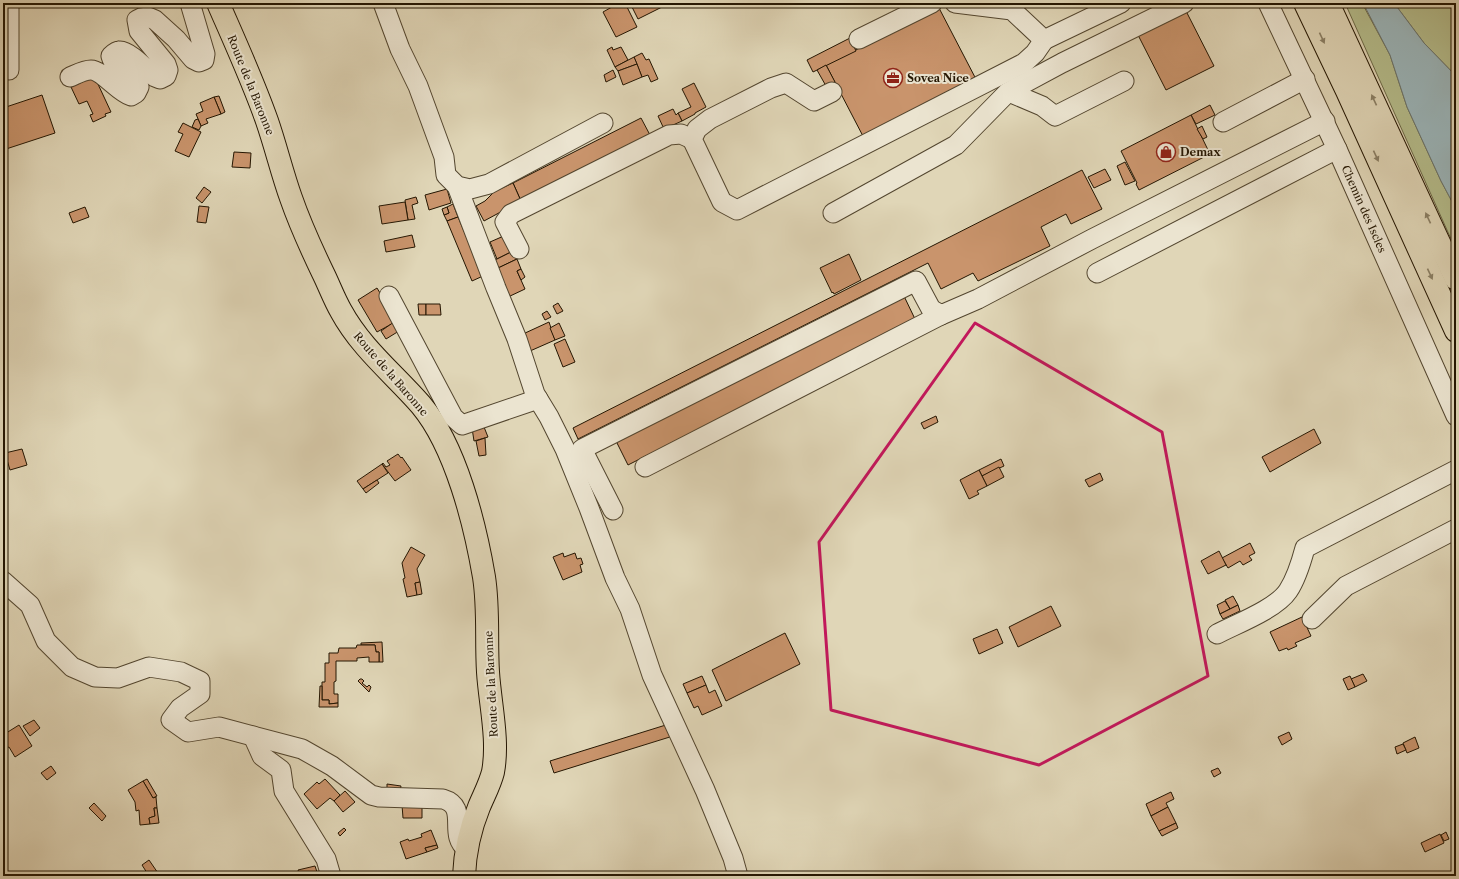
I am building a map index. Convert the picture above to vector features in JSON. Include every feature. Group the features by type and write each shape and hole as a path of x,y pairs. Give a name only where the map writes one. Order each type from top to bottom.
{"main road":[{"name":"Route de la Baronne","path":"218,3 268,122 291,199 304,233 341,312 357,337 422,406 437,429 451,458 466,497 476,539 487,607 488,670 494,752 493,770 489,786 471,828 466,849 464,876"},
{"path":"1305,3 1456,331"},
{"path":"1328,3 1456,279"}],"street":[{"path":"9,3 9,70"},
{"path":"70,77 82,71 93,70 99,73 124,94 131,96 136,93 139,88 136,82 116,67 112,62 111,56 120,50 127,53 155,77 160,79 166,76 168,70 166,64 139,31 138,20 148,17 155,20 176,39 193,59 199,62 204,60 205,54 190,3"},
{"path":"383,3 400,48 418,86 444,157 446,175 457,186 517,339 535,394 549,417 568,456 615,578 630,609 652,675 705,790 733,858 738,876"},
{"path":"859,39 932,3"},
{"path":"955,3 1012,10 1044,40"},
{"path":"519,249 505,222 511,214 669,135 681,134 692,139 722,202 737,210 1024,63 1035,53 1044,40 1121,3"},
{"path":"833,213 956,145 1008,92 1069,59 1184,3"},
{"name":"Chemin des Iscles","path":"1268,3 1325,121 1456,416"},
{"path":"1223,122 1305,79"},
{"path":"1008,92 1042,106 1055,116 1124,81"},
{"path":"692,139 696,129 710,119 771,88 786,83 814,101 832,92"},
{"path":"645,467 941,315 978,299 1325,121"},
{"path":"457,186 470,189 489,184 603,123"},
{"path":"1097,273 1337,149"},
{"path":"613,510 582,449 916,281 931,309 941,315"},
{"path":"389,296 453,417 462,425 538,399"},
{"path":"1217,634 1276,604 1288,592 1299,569 1306,548 1456,470"},
{"path":"1312,619 1346,586 1456,528"},
{"path":"3,581 30,605 46,641 72,667 96,677 118,678 149,668 181,672 200,681 200,694 180,708 171,720 188,732 219,727 302,749 332,766 371,795 379,797 443,799 450,801 456,807 458,813 459,840 461,845 466,849"},
{"path":"253,736 262,756 281,770 284,791 326,859 332,876"}],"highlighted area":[{"path":"975,323 1162,432 1208,676 1039,765 831,710 819,542"}],"green space":[{"path":"1345,3 1362,3 1390,55 1407,107 1441,181 1456,209 1456,250"},
{"path":"1394,3 1456,3 1456,76 1424,43"}],"water":[{"path":"1363,3 1394,3 1424,43 1456,76 1456,209 1441,181 1407,107 1390,55"}],"building":[{"path":"619,3 625,3 637,27 616,37 603,12"},
{"path":"630,3 668,3 668,4 638,19"},
{"path":"939,8 978,83 865,140 826,65"},
{"path":"1186,11 1214,66 1166,90 1138,35"},
{"path":"850,38 856,51 813,72 807,60"},
{"path":"612,47 613,50 621,47 628,60 615,67 607,50"},
{"path":"642,53 646,60 649,59 658,79 651,82 648,75 642,77 634,57"},
{"path":"634,57 637,64 618,71 615,67"},
{"path":"637,64 642,77 623,85 618,71"},
{"path":"826,65 835,82 826,86 817,70"},
{"path":"613,70 616,77 606,82 604,75"},
{"path":"93,77 96,83 97,82 111,112 93,122 90,115 93,114 87,101 79,104 71,87"},
{"path":"694,83 706,107 682,121 678,113 691,107 682,89"},
{"path":"42,95 55,133 3,150 3,108"},
{"path":"219,96 225,112 221,114 214,97"},
{"path":"214,97 221,114 206,119 208,123 201,126 196,114 203,111 200,103"},
{"path":"1210,105 1215,115 1196,124 1191,115"},
{"path":"673,109 676,115 678,113 682,121 664,129 658,116"},
{"name":"Demax","path":"1191,115 1210,154 1139,190 1121,151"},
{"path":"641,118 650,135 521,201 513,183"},
{"path":"198,119 201,126 199,130 192,127 195,120"},
{"path":"183,123 201,132 189,157 175,151 183,134 178,132"},
{"path":"1202,126 1207,137 1203,139 1197,129"},
{"path":"234,152 251,153 250,168 232,167"},
{"path":"1125,162 1135,181 1125,185 1117,166"},
{"path":"1105,169 1111,180 1094,188 1088,177"},
{"path":"1082,170 1102,209 1071,224 1066,214 1041,227 1050,246 978,281 973,273 941,289 928,263 578,439 573,428"},
{"path":"513,183 521,201 484,221 476,206 485,201 495,191"},
{"path":"204,187 211,192 202,203 196,198"},
{"path":"447,189 451,203 429,210 425,195"},
{"path":"416,197 418,203 412,205 415,219 408,220 405,200"},
{"path":"405,202 408,220 382,224 379,206"},
{"path":"453,204 458,217 447,221 444,215 449,213 447,207"},
{"path":"199,206 209,207 206,223 197,222"},
{"path":"85,207 89,217 73,223 69,213"},
{"path":"447,207 449,213 444,215 442,209"},
{"path":"458,217 483,276 472,281 447,221"},
{"path":"412,235 415,247 386,252 384,241"},
{"path":"506,235 513,251 497,259 490,242"},
{"path":"513,251 517,259 496,269 493,261"},
{"path":"849,254 861,280 834,294 833,292 832,293 820,268"},
{"path":"517,259 521,269 517,271 525,289 508,297 496,269"},
{"path":"521,269 525,277 521,280 517,271"},
{"path":"377,288 397,321 377,332 358,300"},
{"path":"903,294 915,319 628,465 615,439"},
{"path":"558,303 563,311 557,314 553,306"},
{"path":"418,304 426,304 426,315 419,315"},
{"path":"426,304 440,304 441,315 426,315"},
{"path":"547,311 551,317 545,320 542,314"},
{"path":"394,322 399,331 386,339 381,331"},
{"path":"549,322 555,340 530,351 523,334"},
{"path":"559,323 565,336 555,340 550,328"},
{"path":"565,339 575,362 563,367 554,344"},
{"path":"936,416 938,422 924,429 921,423"},
{"path":"484,427 488,437 474,441 472,428"},
{"path":"1314,429 1321,443 1270,472 1262,457"},
{"path":"485,438 486,455 479,456 476,441"},
{"path":"22,449 27,465 10,470 5,453"},
{"path":"398,454 401,458 402,457 411,470 395,481 382,464 383,463 386,467 390,465 387,461"},
{"path":"1001,459 1004,466 982,476 979,470"},
{"path":"382,464 388,473 363,489 357,481"},
{"path":"999,467 1004,477 987,486 982,476"},
{"path":"979,470 987,486 977,491 979,494 969,499 960,480"},
{"path":"1100,473 1103,480 1089,487 1085,480"},
{"path":"377,480 379,483 366,493 363,489"},
{"path":"1250,543 1255,553 1249,556 1252,560 1243,565 1240,561 1228,568 1222,558"},
{"path":"411,547 425,555 417,569 420,582 415,583 417,595 407,597 403,579 405,578 402,563"},
{"path":"1219,551 1226,565 1208,574 1201,561"},
{"path":"563,553 564,557 575,553 577,559 581,558 583,564 580,565 582,572 563,580 553,557"},
{"path":"420,582 422,594 417,595 415,583"},
{"path":"1233,596 1238,605 1230,609 1225,600"},
{"path":"1225,601 1230,609 1220,614 1217,605"},
{"path":"1238,605 1240,611 1223,619 1220,614"},
{"path":"1051,606 1061,626 1018,647 1009,627"},
{"path":"1302,617 1311,636 1295,643 1297,646 1288,650 1287,648 1279,651 1270,632"},
{"path":"997,629 1003,643 979,654 973,639"},
{"path":"785,633 800,664 726,701 712,670"},
{"path":"382,642 383,662 379,662 379,652 376,652 375,645 361,645 361,643"},
{"path":"357,645 375,645 376,652 379,652 379,662 369,662 369,657 357,658 357,661 336,661 336,681 334,682 334,694 338,694 338,703 329,704 329,700 322,700 322,682 325,682 325,663 329,663 329,653 338,653 339,648 356,648"},
{"path":"1363,674 1367,681 1355,687 1351,679"},
{"path":"702,676 706,685 687,693 683,684"},
{"path":"1350,676 1355,687 1348,690 1343,679"},
{"path":"360,679 364,681 362,683 367,687 369,685 371,687 369,692 358,681"},
{"path":"706,685 709,693 715,690 722,706 702,715 698,706 694,708 687,693"},
{"path":"320,686 322,686 322,700 329,700 329,704 338,703 338,707 319,707"},
{"path":"34,720 40,728 30,736 23,726"},
{"path":"669,724 673,736 554,773 550,761"},
{"path":"19,725 32,746 15,757 9,747 6,748 3,743 3,735"},
{"path":"1289,732 1292,739 1282,745 1278,737"},
{"path":"1415,737 1419,748 1407,753 1403,743"},
{"path":"1403,744 1406,750 1397,754 1395,747"},
{"path":"51,766 56,773 47,780 41,773"},
{"path":"1218,768 1221,773 1214,777 1211,771"},
{"path":"147,779 157,796 153,798 143,781"},
{"path":"325,779 340,795 334,801 330,798 317,809 304,794 317,782 319,784"},
{"path":"143,781 153,798 156,797 157,808 154,808 155,816 149,818 150,824 140,825 139,810 136,811 135,802 128,790"},
{"path":"387,784 401,786 400,791 387,790"},
{"path":"345,791 355,802 343,812 334,801"},
{"path":"1171,792 1174,799 1166,803 1168,807 1151,816 1146,804"},
{"path":"94,803 106,816 102,821 89,808"},
{"path":"422,804 422,818 403,818 402,805"},
{"path":"1168,807 1176,823 1159,831 1151,816"},
{"path":"154,808 157,808 159,823 150,824 149,818 155,816"},
{"path":"1176,823 1178,828 1162,836 1159,831"},
{"path":"344,828 346,830 340,836 338,833"},
{"path":"431,830 437,845 425,848 427,852 406,859 400,842 422,837 421,834"},
{"path":"1446,832 1449,839 1444,841 1441,835"},
{"path":"1440,834 1444,843 1425,852 1421,843"},
{"path":"437,845 438,848 427,852 425,848"},
{"path":"149,860 160,876 149,876 142,865"},
{"path":"315,866 317,872 324,870 326,876 300,876 298,870"}],"place":[{"name":"Sovea Nice","path":"893,78"},
{"name":"Demax","path":"1166,152"}]}
